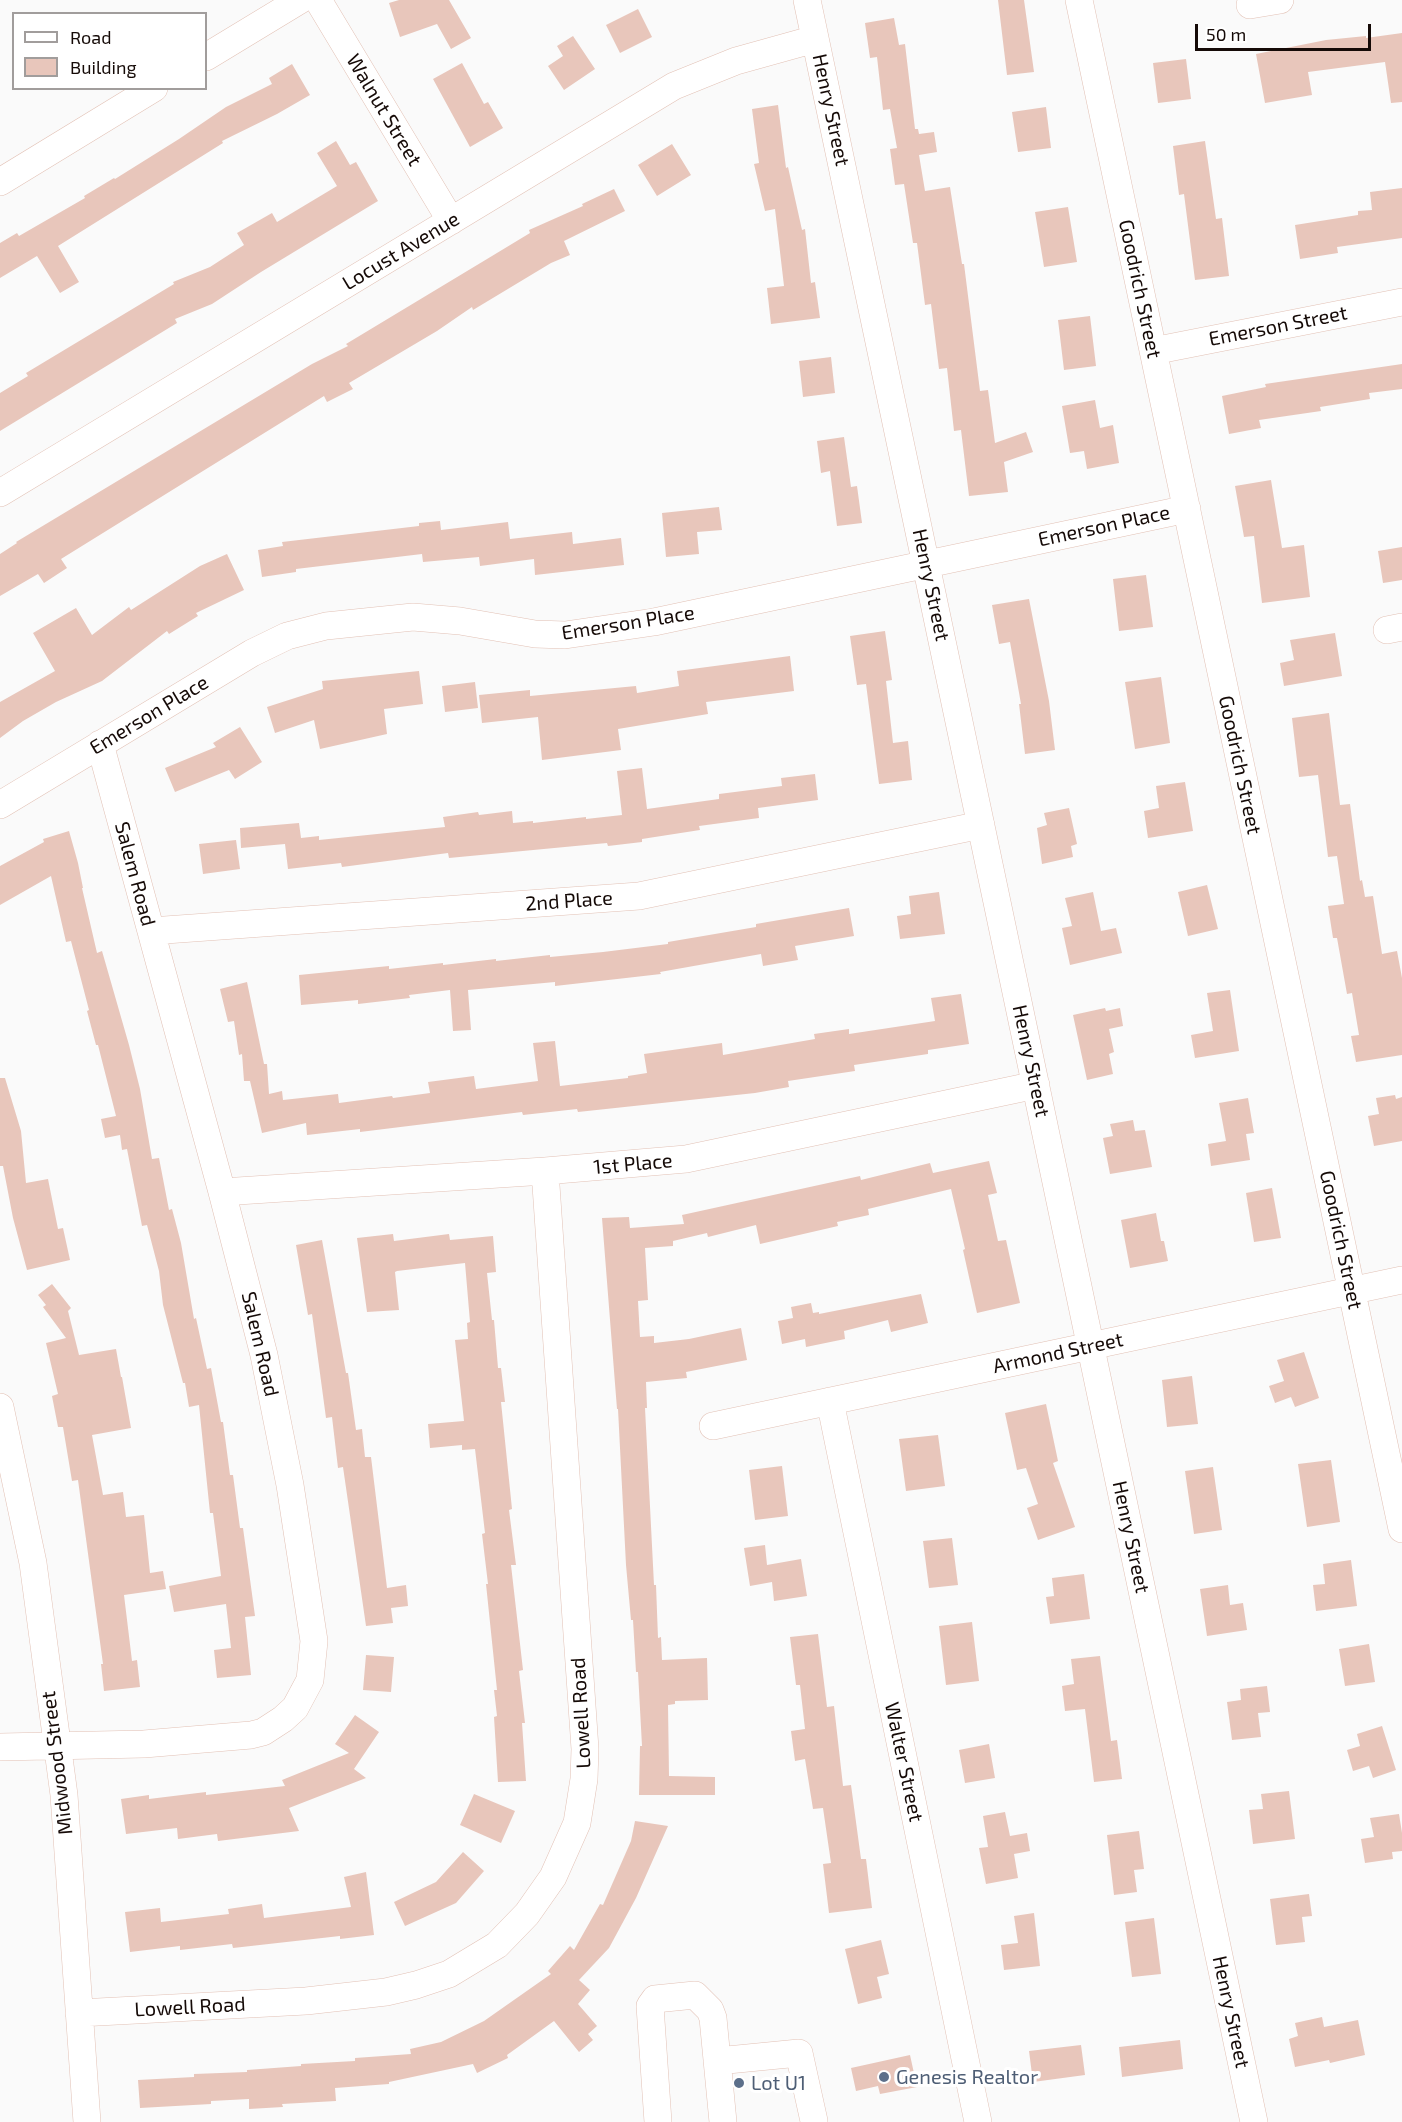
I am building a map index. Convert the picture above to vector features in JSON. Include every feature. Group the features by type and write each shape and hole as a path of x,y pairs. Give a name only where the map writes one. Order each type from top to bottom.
{"street":[{"path":"207,56 300,0"},
{"name":"Walnut Street","path":"318,0 451,221"},
{"name":"Henry Street","path":"807,0 1254,2122"},
{"name":"Goodrich Street","path":"1079,0 1402,1529"},
{"path":"1250,4 1280,0"},
{"name":"Locust Avenue","path":"0,493 674,86 736,61 815,39"},
{"path":"0,182 151,90"},
{"name":"Emerson Street","path":"1154,351 1402,302"},
{"name":"Emerson Place","path":"0,805 252,653 287,636 326,626 413,617 460,621 535,634 565,635 654,622 1187,509"},
{"name":"Salem Road","path":"0,1747 144,1744 251,1736 263,1732 295,1708 310,1680 314,1641 290,1485 264,1355 100,744"},
{"name":"2nd Place","path":"151,931 639,896 981,825"},
{"name":"1st Place","path":"222,1192 545,1171 686,1159 1036,1085"},
{"name":"Lowell Road","path":"79,2013 306,2001 386,1992 416,1985 449,1974 497,1945 527,1914 553,1877 577,1822 584,1779 585,1749 545,1171"},
{"name":"Armond Street","path":"714,1426 1402,1280"},
{"name":"Walter Street","path":"830,1401 978,2122"},
{"name":"Midwood Street","path":"0,1407 33,1563 63,1795 87,2122"},
{"path":"658,2122 650,2006 655,1999 695,1995 710,2010 713,2018 723,2122"},
{"path":"717,2061 799,2053 812,2122"}],"building":[{"path":"399,0 449,0 471,38 451,49 437,24 400,37 389,3"},
{"path":"998,0 1024,0 1034,72 1007,75"},
{"path":"638,9 652,37 620,53 606,25"},
{"path":"894,18 899,45 905,44 915,129 918,129 919,134 934,132 937,152 919,155 925,191 950,187 962,264 964,264 980,391 988,390 995,443 1026,432 1033,452 1004,462 1008,492 969,496 961,430 954,431 947,368 939,369 931,304 925,305 917,243 913,243 904,184 895,185 890,149 897,148 890,109 883,110 877,57 870,58 865,23"},
{"path":"1402,33 1402,102 1391,103 1385,62 1308,72 1312,95 1265,103 1256,54 1326,40"},
{"path":"573,36 595,69 564,90 548,66 563,56 557,46"},
{"path":"1186,59 1191,99 1158,103 1153,63"},
{"path":"462,63 484,104 488,102 503,128 470,147 433,79"},
{"path":"292,64 310,95 222,141 223,143 58,246 79,282 60,293 37,256 0,278 0,243 17,233 19,236 85,198 84,196 179,139 226,107 272,84 269,78"},
{"path":"778,105 786,168 788,167 802,230 805,229 811,283 815,282 820,318 771,324 767,288 784,286 775,209 765,211 754,164 759,163 752,109"},
{"path":"1046,107 1051,148 1018,152 1012,112"},
{"path":"336,141 350,165 356,162 378,201 212,304 175,319 177,323 0,431 0,393 28,376 26,373 174,284 173,282 210,267 244,245 237,233 272,213 277,222 337,186 317,153"},
{"path":"1205,141 1216,219 1222,218 1229,276 1195,280 1184,194 1179,195 1173,146"},
{"path":"672,144 691,175 657,196 638,165"},
{"path":"1402,188 1402,238 1337,247 1338,253 1300,259 1295,225 1358,215 1358,211 1372,210 1370,192"},
{"path":"614,189 625,211 564,241 570,255 551,263 473,310 472,307 437,331 349,383 353,389 327,402 324,396 61,559 67,568 44,583 38,574 0,596 0,554 16,542 312,364 348,346 346,344 530,233 529,230 583,206 582,204"},
{"path":"1068,207 1077,262 1044,267 1035,212"},
{"path":"1090,316 1096,366 1064,370 1058,320"},
{"path":"831,357 835,393 803,397 799,361"},
{"path":"1402,364 1402,389 1369,393 1370,399 1320,407 1321,411 1259,420 1261,428 1229,434 1222,396 1266,387 1265,384"},
{"path":"1095,400 1100,428 1113,425 1119,463 1087,469 1084,451 1070,453 1062,406"},
{"path":"844,437 851,487 857,486 862,523 837,526 830,471 821,473 817,441"},
{"path":"1271,480 1282,548 1304,545 1310,597 1262,603 1254,536 1244,537 1235,486"},
{"path":"719,507 722,530 697,532 699,554 666,557 662,513"},
{"path":"440,521 441,530 508,522 510,539 572,532 573,544 621,538 624,565 535,575 534,559 480,566 479,557 423,562 422,554 296,569 296,572 262,577 258,550 283,546 282,542 419,526 419,523"},
{"path":"1402,547 1402,580 1383,583 1378,551"},
{"path":"227,554 244,590 196,613 198,616 169,634 167,631 102,681 56,702 23,721 0,738 0,702 55,671 33,633 76,608 92,635 129,607 131,610 200,566"},
{"path":"1146,575 1153,627 1119,631 1113,579"},
{"path":"1029,599 1049,701 1055,750 1025,754 1019,704 1021,704 1010,642 999,644 992,605"},
{"path":"885,631 892,680 886,681 893,743 908,741 912,780 879,784 866,684 857,685 850,636"},
{"path":"1335,633 1342,676 1284,686 1280,663 1294,660 1290,640"},
{"path":"790,656 794,691 706,702 708,714 618,729 621,750 542,760 538,717 482,723 479,695 530,690 530,696 636,686 637,693 679,686 677,671"},
{"path":"419,671 423,704 384,709 387,734 320,749 314,720 275,733 267,707 323,689 322,681"},
{"path":"1161,677 1170,743 1135,749 1125,682"},
{"path":"475,682 478,708 445,712 442,686"},
{"path":"1329,713 1340,805 1350,804 1360,881 1362,880 1365,897 1373,896 1382,954 1397,951 1402,978 1402,1055 1356,1062 1351,1036 1359,1035 1352,993 1347,994 1337,938 1333,938 1328,906 1344,904 1337,856 1328,857 1318,775 1299,777 1292,718"},
{"path":"240,727 262,762 235,779 229,770 175,792 165,768 216,747 213,743"},
{"path":"642,768 647,809 719,799 719,794 782,786 781,778 815,774 818,800 758,808 759,818 699,826 700,830 642,839 642,842 608,846 607,843 449,858 448,853 342,867 341,863 288,869 285,844 241,848 240,828 299,823 301,838 319,836 319,840 445,827 443,817 478,812 479,815 512,811 513,823 622,815 617,771"},
{"path":"1185,782 1193,831 1148,838 1144,811 1159,808 1156,786"},
{"path":"1069,808 1077,844 1071,846 1073,857 1042,864 1037,828 1047,825 1044,813"},
{"path":"69,831 97,953 102,951 129,1045 140,1089 152,1159 159,1158 169,1210 172,1209 181,1243 194,1319 196,1318 207,1369 211,1368 221,1422 223,1422 240,1528 243,1528 255,1616 245,1617 251,1675 217,1678 214,1650 231,1648 226,1604 174,1612 169,1586 221,1576 213,1513 210,1513 199,1405 189,1407 185,1383 183,1383 163,1305 159,1271 147,1225 142,1226 127,1149 122,1150 120,1135 105,1138 101,1119 116,1116 87,1011 89,1010 71,941 66,942 51,876 0,905 0,866 44,842 43,839"},
{"path":"236,840 240,869 203,874 199,844"},
{"path":"1207,885 1218,929 1188,936 1178,892"},
{"path":"939,892 945,934 900,939 897,916 911,914 909,896"},
{"path":"1093,892 1101,931 1116,928 1122,953 1070,965 1062,928 1072,926 1065,898"},
{"path":"849,908 854,936 795,946 798,960 763,966 761,954 660,972 661,974 555,986 555,982 468,990 471,1030 453,1031 450,990 409,995 410,998 358,1004 358,1000 301,1005 299,975 389,966 389,969 603,952 668,944 668,942 756,927 756,924"},
{"path":"247,982 264,1064 267,1064 269,1094 282,1091 283,1100 338,1094 339,1103 392,1096 393,1098 430,1093 428,1082 474,1076 476,1089 538,1081 533,1043 555,1041 560,1086 628,1078 628,1076 647,1073 644,1054 722,1043 723,1055 815,1039 814,1034 849,1029 849,1034 935,1021 931,998 961,994 969,1044 928,1050 928,1054 854,1065 855,1071 788,1081 789,1087 755,1093 578,1112 577,1109 523,1115 522,1112 360,1132 360,1129 307,1135 306,1123 262,1133 250,1081 244,1081 242,1054 239,1055 234,1021 228,1022 220,989"},
{"path":"1230,990 1239,1051 1195,1058 1191,1035 1213,1031 1207,993"},
{"path":"1105,1008 1106,1011 1120,1008 1123,1026 1109,1029 1114,1052 1109,1054 1113,1074 1087,1080 1073,1015"},
{"path":"0,1078 5,1078 21,1131 26,1183 48,1179 58,1229 63,1228 70,1260 27,1270 13,1218 3,1166 0,1166"},
{"path":"1395,1095 1396,1099 1402,1097 1402,1141 1374,1146 1368,1116 1379,1114 1376,1098"},
{"path":"1248,1098 1254,1133 1246,1134 1250,1160 1211,1166 1208,1144 1226,1141 1219,1103"},
{"path":"1133,1120 1135,1131 1145,1130 1152,1167 1110,1174 1103,1138 1113,1136 1110,1124"},
{"path":"989,1161 997,1193 988,1195 998,1241 1006,1240 1020,1303 977,1313 951,1189 868,1209 869,1215 837,1222 838,1226 760,1244 756,1225 708,1237 707,1233 673,1241 673,1246 645,1248 648,1300 638,1301 640,1337 654,1336 654,1343 689,1339 741,1328 747,1360 686,1372 687,1378 646,1382 647,1408 645,1408 654,1585 656,1585 658,1638 661,1637 662,1660 707,1658 708,1700 675,1701 675,1704 668,1705 669,1776 715,1777 715,1795 639,1795 640,1746 642,1746 638,1672 636,1672 633,1620 631,1620 626,1565 618,1409 602,1218 629,1217 630,1228 684,1224 682,1215 860,1176 861,1180 930,1163 933,1173"},
{"path":"1272,1188 1281,1238 1254,1242 1246,1193"},
{"path":"1156,1213 1161,1241 1164,1241 1168,1261 1130,1268 1121,1220"},
{"path":"393,1234 394,1241 449,1234 450,1240 493,1236 496,1272 487,1273 498,1368 501,1368 505,1402 501,1402 512,1509 509,1510 516,1565 511,1565 523,1670 519,1671 525,1723 522,1723 526,1781 498,1782 494,1717 497,1716 494,1690 497,1690 482,1534 485,1533 475,1449 462,1450 462,1445 430,1448 428,1424 464,1421 455,1340 468,1339 467,1323 470,1322 465,1263 395,1272 399,1310 367,1312 357,1238"},
{"path":"322,1240 346,1373 348,1373 356,1430 362,1429 365,1457 371,1457 387,1588 406,1585 408,1606 391,1608 393,1623 366,1626 343,1467 338,1468 332,1417 326,1418 312,1314 308,1315 296,1245"},
{"path":"52,1284 71,1308 68,1311 79,1355 116,1349 131,1428 92,1435 103,1495 123,1492 126,1517 144,1515 150,1573 163,1571 166,1589 124,1595 132,1661 137,1660 140,1687 104,1691 101,1664 103,1664 78,1480 72,1481 63,1427 58,1427 52,1396 58,1394 46,1343 66,1338 43,1307 46,1305 38,1295"},
{"path":"921,1294 928,1323 891,1332 888,1320 844,1331 845,1339 806,1347 805,1339 782,1344 778,1321 793,1318 791,1307 811,1303 813,1313 819,1312 819,1314"},
{"path":"1304,1352 1319,1398 1295,1407 1291,1397 1275,1403 1269,1386 1284,1381 1277,1360"},
{"path":"1192,1376 1198,1424 1167,1427 1162,1380"},
{"path":"1046,1404 1058,1461 1053,1463 1075,1527 1038,1540 1027,1508 1038,1504 1026,1468 1017,1470 1005,1413"},
{"path":"938,1435 945,1486 906,1491 899,1439"},
{"path":"1331,1460 1340,1522 1307,1527 1298,1464"},
{"path":"782,1466 788,1516 755,1520 749,1470"},
{"path":"1213,1467 1222,1530 1194,1534 1185,1471"},
{"path":"952,1538 958,1585 929,1588 923,1541"},
{"path":"765,1545 767,1565 801,1559 807,1596 774,1601 772,1582 750,1586 744,1548"},
{"path":"1351,1560 1357,1606 1316,1611 1313,1585 1325,1584 1323,1564"},
{"path":"1084,1574 1090,1619 1050,1624 1046,1597 1054,1596 1052,1578"},
{"path":"1228,1585 1230,1605 1243,1603 1247,1630 1207,1636 1200,1589"},
{"path":"972,1622 979,1681 946,1685 939,1626"},
{"path":"818,1634 827,1707 834,1706 843,1786 851,1785 861,1859 866,1859 872,1908 829,1913 823,1864 831,1863 823,1808 813,1809 805,1759 795,1761 791,1731 805,1729 800,1685 796,1685 790,1637"},
{"path":"1369,1644 1375,1682 1345,1686 1339,1649"},
{"path":"366,1655 394,1657 391,1692 363,1690"},
{"path":"1100,1656 1111,1741 1117,1740 1122,1779 1094,1782 1085,1709 1065,1711 1062,1686 1074,1684 1071,1659"},
{"path":"1267,1686 1270,1712 1258,1713 1261,1737 1232,1740 1227,1702 1241,1700 1240,1689"},
{"path":"355,1715 379,1732 354,1769 366,1778 289,1808 299,1831 218,1841 217,1834 178,1839 177,1828 126,1834 121,1799 149,1795 149,1799 206,1792 206,1795 285,1786 282,1780 349,1753 335,1744"},
{"path":"1382,1726 1396,1770 1373,1778 1369,1766 1353,1771 1347,1750 1360,1746 1357,1734"},
{"path":"989,1744 995,1778 965,1783 959,1750"},
{"path":"1289,1791 1295,1839 1253,1844 1249,1810 1263,1809 1261,1794"},
{"path":"474,1794 515,1811 501,1843 460,1825"},
{"path":"1005,1812 1010,1836 1027,1833 1030,1851 1014,1854 1018,1878 986,1884 979,1848 988,1847 983,1816"},
{"path":"1399,1814 1402,1851 1392,1852 1393,1859 1365,1863 1361,1839 1374,1837 1370,1818"},
{"path":"635,1821 668,1826 636,1898 609,1948 579,1980 590,1990 578,2004 597,2026 588,2034 593,2040 579,2052 554,2021 507,2055 508,2058 477,2073 473,2064 389,2082 389,2084 335,2088 336,2101 282,2104 283,2107 249,2109 249,2099 211,2101 211,2104 140,2108 138,2080 194,2077 194,2074 247,2072 247,2070 301,2066 301,2064 355,2061 355,2058 411,2054 410,2049 441,2042 484,2021 551,1974 548,1971 570,1946 574,1950 600,1904 603,1905 631,1841"},
{"path":"1139,1831 1144,1869 1134,1870 1137,1892 1114,1895 1107,1835"},
{"path":"463,1852 484,1871 456,1903 405,1926 394,1902 436,1882"},
{"path":"366,1872 374,1935 340,1939 340,1936 233,1948 232,1944 180,1950 180,1946 130,1952 125,1912 160,1908 161,1922 229,1914 228,1909 262,1904 264,1918 351,1907 344,1877"},
{"path":"1309,1894 1312,1916 1302,1917 1305,1942 1276,1945 1270,1899"},
{"path":"1034,1913 1040,1966 1004,1970 1001,1945 1018,1943 1014,1916"},
{"path":"1154,1918 1161,1974 1132,1977 1125,1922"},
{"path":"881,1940 889,1974 877,1977 882,1998 858,2004 845,1949"},
{"path":"1322,2017 1324,2027 1358,2020 1365,2055 1330,2063 1329,2060 1295,2067 1289,2039 1298,2036 1295,2023"},
{"path":"1180,2040 1183,2069 1122,2077 1119,2047"},
{"path":"1081,2045 1085,2075 1033,2082 1029,2051"},
{"name":"Genesis Realtor","path":"910,2055 917,2087 880,2094 878,2086 856,2091 851,2068"}],"place":[{"name":"Genesis Realtor","path":"884,2077"},
{"name":"Lot U1","path":"739,2083"}]}
